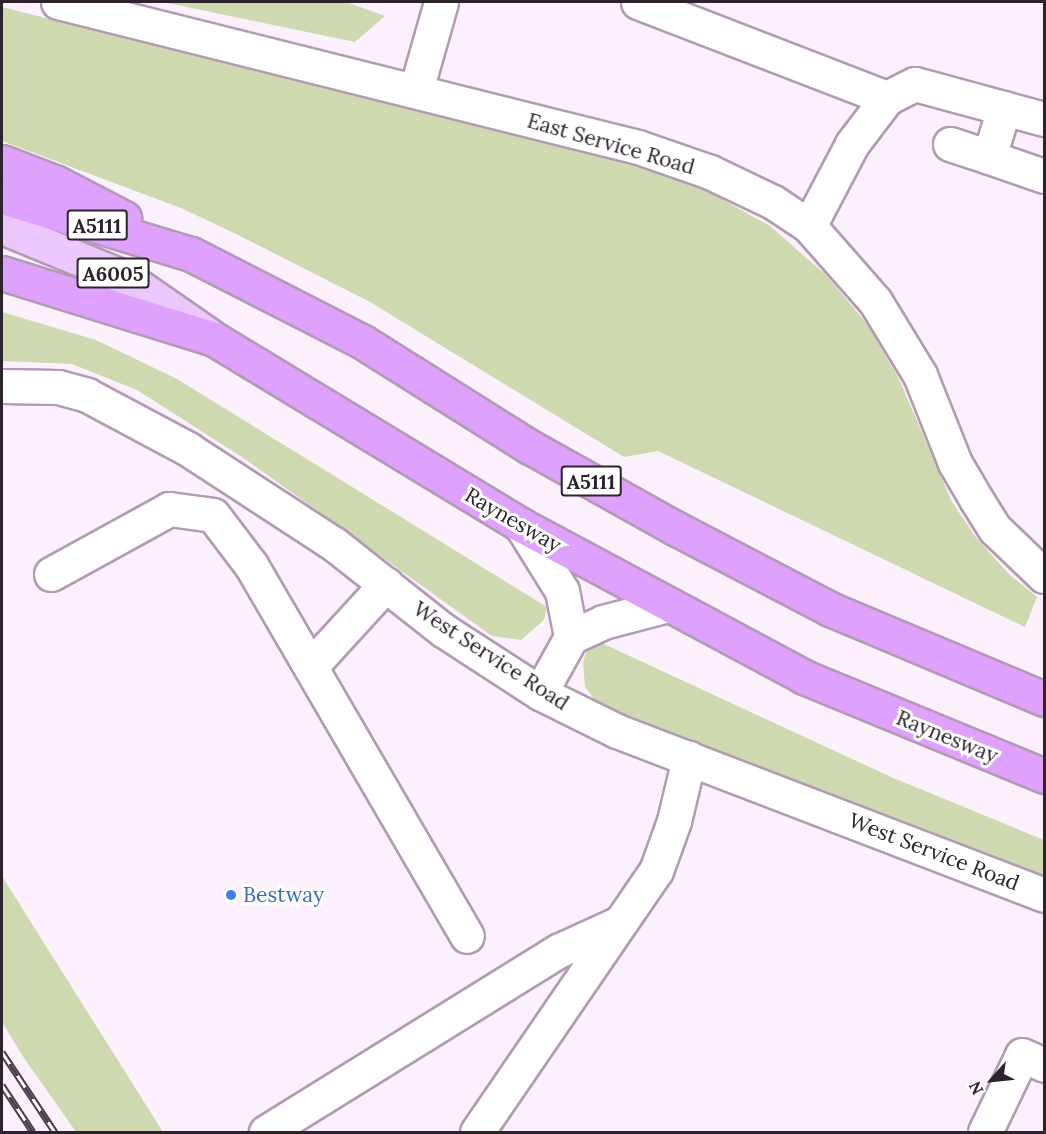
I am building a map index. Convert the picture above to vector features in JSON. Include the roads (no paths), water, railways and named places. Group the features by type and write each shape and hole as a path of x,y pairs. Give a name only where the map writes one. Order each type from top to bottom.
{"highway":[{"path":"2,162 57,183 191,254"},
{"name":"A5111","path":"2,196 191,254 363,342 530,447 675,528 830,609 1044,699"},
{"path":"2,273 214,339"},
{"name":"Raynesway","path":"214,339 521,525 804,677 1044,776"}],"main road":[{"name":"Raynesway","path":"2,227 128,279 214,339"}],"street":[{"name":"East Service Road","path":"60,2 638,147 689,165 773,202 809,226 875,301 920,375 955,463 995,529 1044,576"},
{"path":"416,90 441,2"},
{"path":"638,2 887,98"},
{"path":"809,226 852,144 887,98 915,84 1044,119"},
{"path":"989,157 1004,108"},
{"path":"950,144 1044,176"},
{"name":"West Service Road","path":"2,386 58,387 87,395 188,449 334,544 443,630 540,693 618,731 1044,895"},
{"path":"51,574 169,509 213,515 251,565 467,936"},
{"path":"521,525 562,591 571,637"},
{"path":"311,666 386,584"},
{"path":"540,693 571,637 603,622 668,605"},
{"path":"477,1132 656,871 674,821 689,758"},
{"path":"266,1132 558,951 619,923"},
{"path":"985,1132 1022,1055 1044,1065"}],"railway":[{"path":"2,1052 55,1132"},
{"path":"2,1085 33,1132"}],"place":[{"name":"Bestway","path":"231,895"}]}
